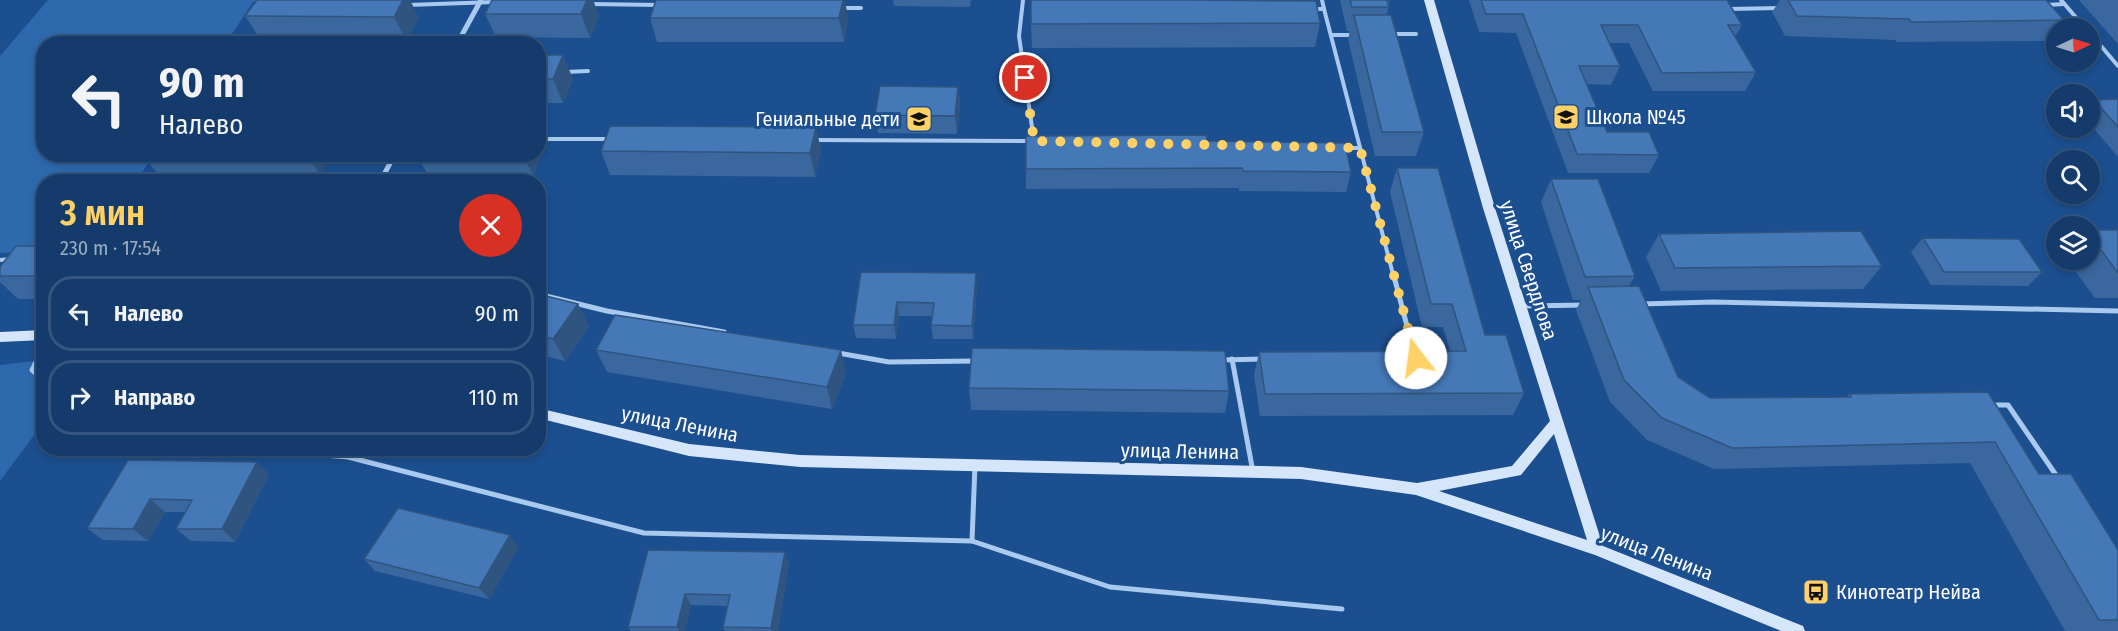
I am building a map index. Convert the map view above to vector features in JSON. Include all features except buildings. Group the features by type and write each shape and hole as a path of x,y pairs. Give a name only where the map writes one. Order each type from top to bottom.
{"main road":[{"name":"улица Свердлова","path":"1429,0 1483,189 1522,306 1597,550"},
{"path":"0,337 36,335"},
{"name":"улица Ленина","path":"546,415 689,450 800,461 1301,473 1416,489 1597,550 1798,631"},
{"path":"1416,489 1515,471 1557,421"}],"street":[{"path":"461,36 480,2"}],"lane":[{"path":"1023,0 1019,36 1034,141"},
{"path":"1322,0 1416,358 1404,358"},
{"path":"2061,0 2076,18"},
{"path":"398,5 507,2"},
{"path":"589,4 672,5"},
{"path":"2041,5 2064,4"},
{"path":"838,8 861,8"},
{"path":"1022,8 1033,8"},
{"path":"1719,9 1791,8"},
{"path":"1312,9 1324,9"},
{"path":"1384,34 1416,34"},
{"path":"1331,35 1362,35"},
{"path":"2100,45 2118,66"},
{"path":"558,72 588,71"},
{"path":"546,139 621,140"},
{"path":"810,140 1045,141"},
{"path":"1337,147 1360,148"},
{"path":"0,260 22,259"},
{"path":"546,296 607,311 736,334"},
{"path":"1632,304 1713,302 2118,311"},
{"path":"1522,306 1597,304"},
{"path":"1644,304 1648,314"},
{"path":"830,351 889,362 984,361"},
{"path":"1232,359 1253,472"},
{"path":"1208,360 1266,359"},
{"path":"1985,405 2008,405 2061,483"},
{"path":"336,456 348,457 644,533 972,541 1110,587 1342,609"},
{"path":"972,541 975,465"}],"shaded area":[{"path":"48,0 343,0 253,2 231,36 36,36 36,162 149,162 141,174 36,174 36,251 0,253 0,56"},
{"path":"36,361 36,432 0,481 0,365"}],"place":[{"name":"Школа №45","path":"1566,117"},
{"name":"Гениальные дети","path":"919,119"},
{"name":"Кинотеатр Нейва","path":"1816,592"}],"route":[{"path":"1025,78 1034,141 1360,148 1416,358"}]}
